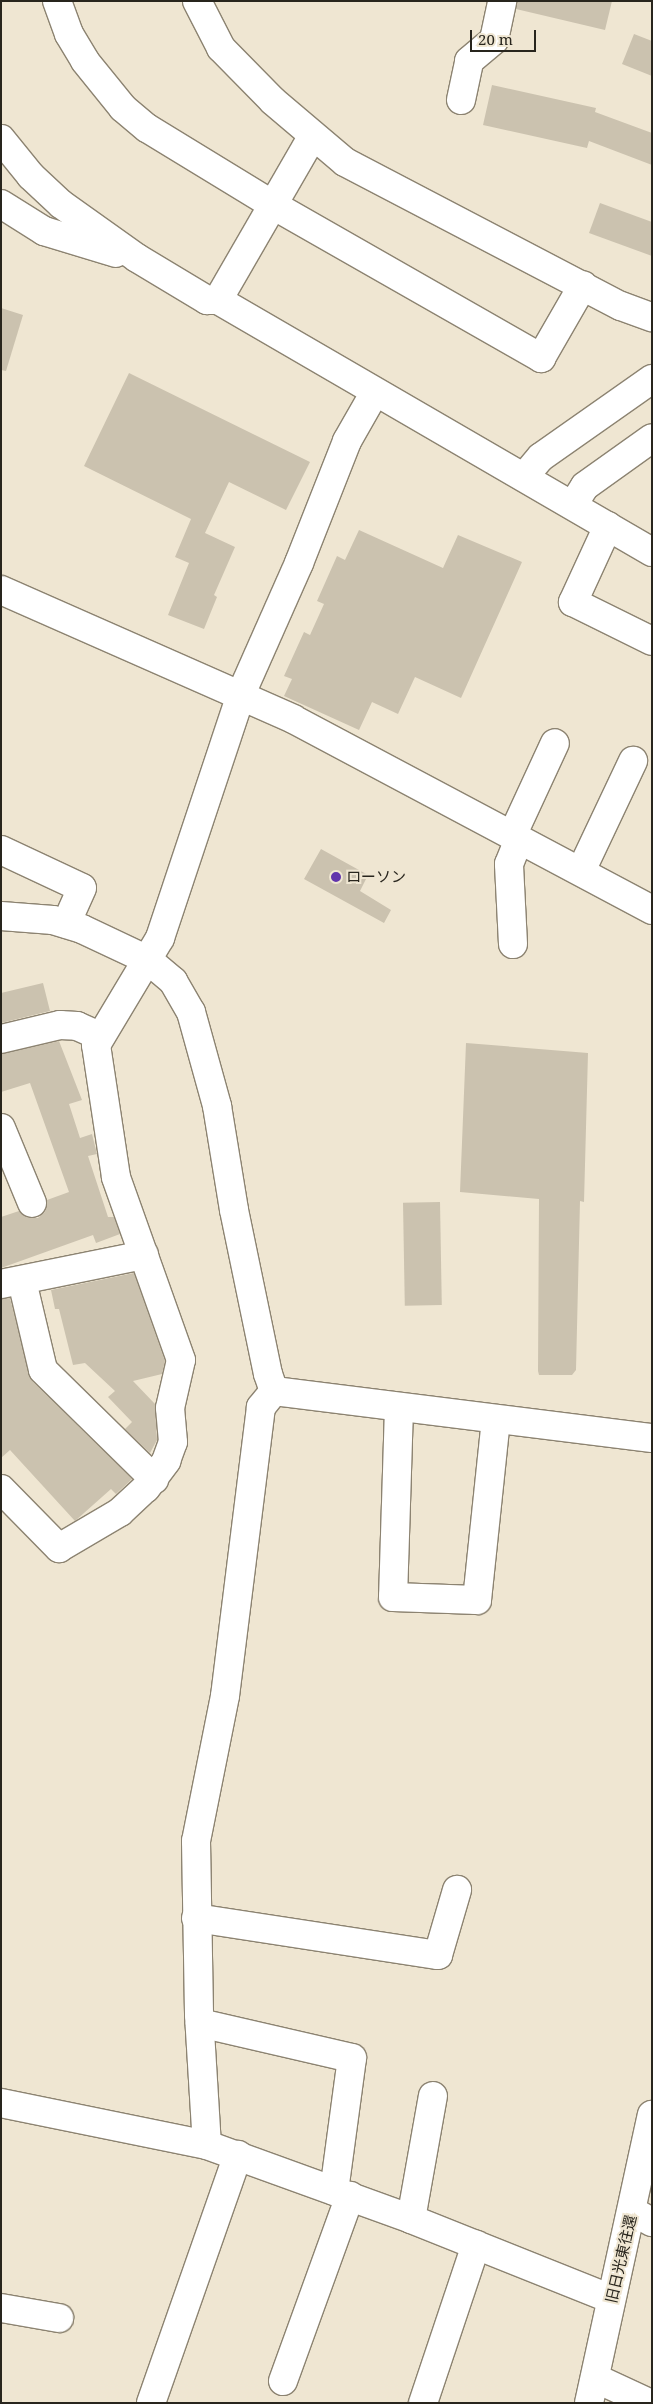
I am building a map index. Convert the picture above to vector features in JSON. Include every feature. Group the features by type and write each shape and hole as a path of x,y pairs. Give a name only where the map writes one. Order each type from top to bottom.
{"street":[{"path":"57,1 69,34 85,61 124,108 147,128 273,205 541,358 583,285"},
{"path":"197,1 221,48 312,136 361,172 583,285 649,309"},
{"path":"461,100 469,61 494,40 502,1"},
{"path":"218,300 312,136"},
{"path":"1,140 31,176 61,204 136,258 207,300 218,300 652,552"},
{"path":"1,204 44,231 136,258"},
{"path":"524,477 541,457 652,379"},
{"path":"1,1489 59,1548 120,1512 154,1480 166,1462 172,1442 170,1408 181,1360 116,1177 96,1045 160,938 241,694 299,563 347,441 375,392"},
{"path":"572,505 585,486 652,438"},
{"path":"608,526 573,602 652,641"},
{"path":"1,590 241,694 652,910"},
{"path":"513,944 509,864 516,837 555,743"},
{"path":"581,871 633,761"},
{"path":"1,850 82,888 66,924"},
{"path":"1,916 28,916 66,924 148,960 173,981 191,1012 217,1106 234,1210 268,1374 274,1391"},
{"path":"1,1039 60,1024 77,1026 100,1036"},
{"path":"1,1128 32,1203"},
{"path":"144,1255 12,1283 43,1370 154,1480"},
{"path":"274,1391 652,1438"},
{"path":"207,2145 196,1918 196,1841 225,1696 259,1418 261,1407 274,1391"},
{"path":"399,1408 393,1597 477,1600 496,1420"},
{"path":"196,1918 438,1954 457,1890"},
{"path":"200,2024 352,2058 342,2193 283,2381"},
{"path":"411,2218 432,2096"},
{"path":"1,2102 207,2145 238,2155 411,2218 611,2299"},
{"name":"旧日光東往還","path":"592,2390 611,2299 642,2216 652,2115"},
{"path":"151,2403 238,2155"},
{"path":"424,2403 476,2245"},
{"path":"1,2308 59,2318"},
{"path":"592,2390 649,2403"}],"building":[{"path":"517,1 612,1 605,30 516,9"},
{"path":"634,34 652,41 652,76 622,64"},
{"path":"492,85 596,108 595,112 652,133 652,165 589,141 587,148 483,125"},
{"path":"600,203 652,222 652,256 589,233"},
{"path":"1,308 23,315 6,371 1,370"},
{"path":"129,373 310,462 286,510 229,482 205,533 235,547 214,595 217,597 204,629 168,615 189,563 175,557 191,519 84,466"},
{"path":"359,530 443,568 458,535 522,562 461,698 415,677 398,714 372,702 359,730 284,696 292,679 284,676 304,632 310,635 324,604 317,601 337,556 345,560"},
{"name":"ローソン","path":"321,849 368,875 360,891 391,910 384,923 304,879"},
{"path":"43,983 50,1011 1,1023 1,993"},
{"path":"59,1041 82,1100 69,1104 80,1138 92,1134 97,1154 88,1156 108,1217 114,1217 120,1234 96,1243 93,1235 1,1268 1,1217 19,1211 29,1218 38,1218 45,1212 47,1200 69,1192 30,1083 1,1092 1,1054"},
{"path":"466,1043 588,1053 584,1202 580,1201 576,1370 572,1375 539,1375 538,1371 539,1199 460,1192"},
{"path":"440,1202 442,1305 405,1306 403,1203"},
{"path":"134,1273 165,1361 162,1374 133,1381 155,1404 157,1440 150,1453 125,1429 132,1422 108,1397 115,1391 85,1363 73,1365 59,1309 55,1309 51,1290"},
{"path":"10,1298 32,1381 132,1479 116,1494 111,1489 75,1521 10,1450 1,1458 1,1299"}],"place":[{"name":"ローソン","path":"336,877"}]}
